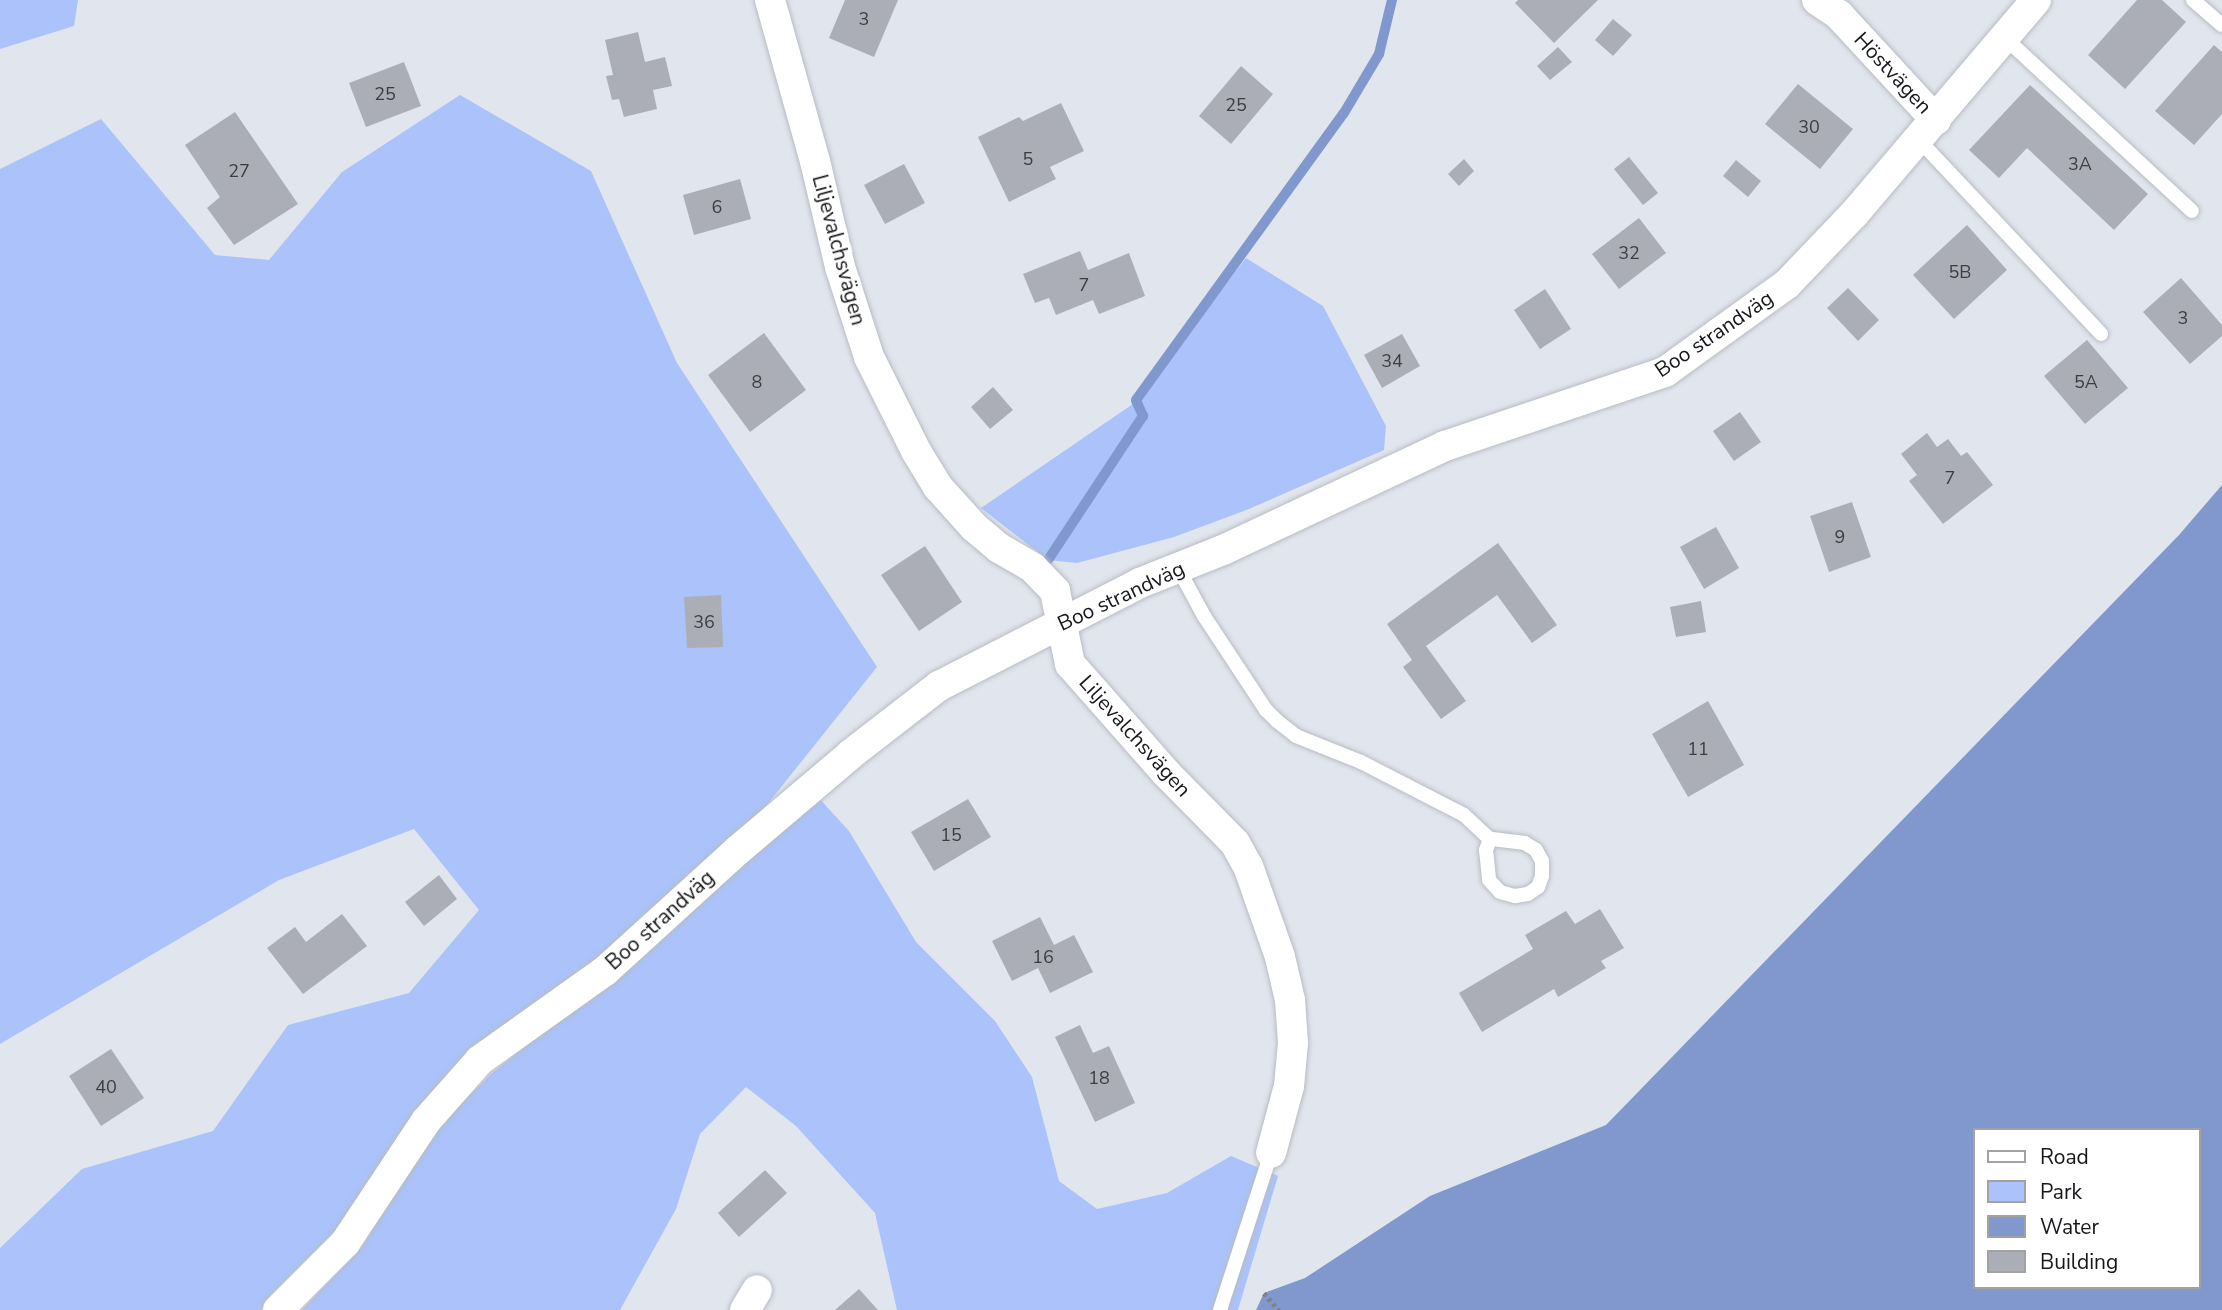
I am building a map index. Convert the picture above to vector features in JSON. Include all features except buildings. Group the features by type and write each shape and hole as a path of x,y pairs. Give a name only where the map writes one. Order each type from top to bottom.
{"street":[{"name":"Liljevalchsvägen","path":"770,0 840,267 869,357 888,401 939,487 974,527 999,548 1033,568 1055,591 1064,622 1070,663 1166,773 1235,843 1248,866 1280,957 1290,1000 1293,1043 1289,1086 1271,1153"},
{"name":"Höstvägen","path":"1817,0 1856,32 1927,130"},
{"name":"Boo strandväg","path":"278,1310 345,1243 426,1121 480,1060 606,971 738,849 851,754 939,686 1140,583 1445,446 1665,372 1787,284 1927,130 2036,0"}],"lane":[{"path":"2193,0 2222,25"},
{"path":"2004,37 2192,211"},
{"path":"1927,130 2101,334"},
{"path":"1178,568 1204,616 1266,710 1287,730 1410,785 1417,792 1464,815 1490,839 1525,843 1536,850 1542,861 1542,876 1538,887 1528,894 1500,892 1489,880 1486,850 1490,839"},
{"path":"1220,1310 1271,1153"}],"path":[{"path":"1264,1293 1279,1310"}],"green space":[{"path":"0,0 78,0 74,26 0,49"},
{"path":"460,95 591,171 677,363 877,667 762,811 601,966 472,1053 331,1238 261,1310 0,1310 0,1248 82,1169 213,1131 288,1025 409,993 479,910 414,829 279,880 0,1044 0,169 101,119 215,255 269,260 342,172"},
{"path":"1246,258 1323,306 1386,426 1384,450 1249,509 1174,537 1077,563 1048,560 981,508 1130,406"},
{"path":"817,796 849,831 916,942 995,1021 1032,1077 1059,1181 1097,1209 1167,1193 1231,1156 1278,1176 1238,1310 897,1310 875,1213 796,1126 746,1087 700,1134 676,1209 620,1310 302,1310 361,1248 432,1133 492,1073 612,978"}],"water":[{"path":"2222,485 2222,1310 1256,1310 1264,1293 1305,1278 1430,1196 1606,1125 2179,535"}],"waterway":[{"path":"1048,560 1143,416 1136,400 1344,113 1379,54 1392,0"}]}
